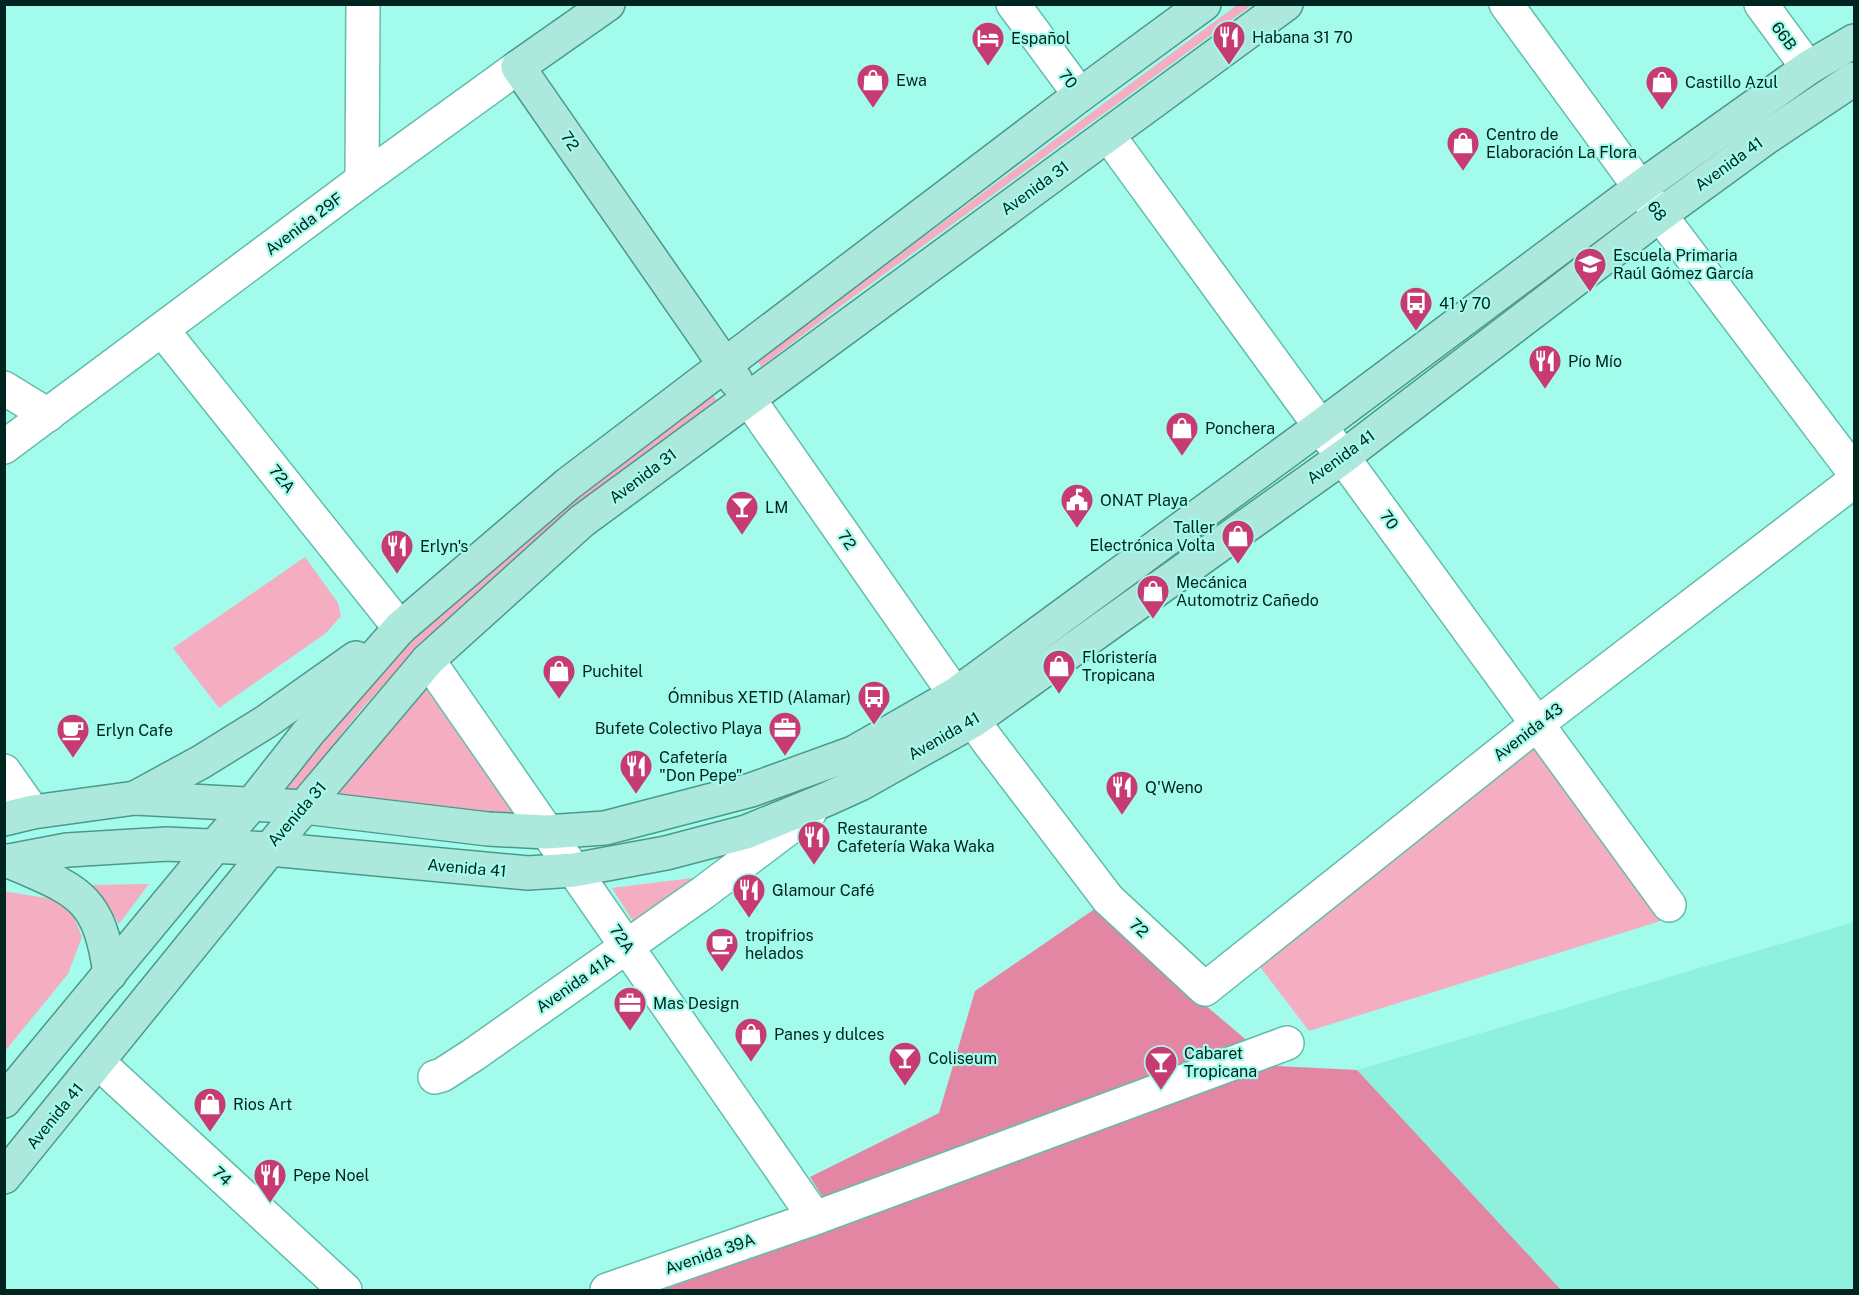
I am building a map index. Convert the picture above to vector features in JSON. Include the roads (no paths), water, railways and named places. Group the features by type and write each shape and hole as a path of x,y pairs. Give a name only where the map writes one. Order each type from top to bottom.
{"main road":[{"name":"Avenida 29F","path":"518,68 608,4"},
{"path":"135,798 201,762 267,721 400,628 568,484 724,363 1204,4"},
{"name":"Avenida 31","path":"7,861 67,850 122,846 167,844 270,849 429,660 582,521 1286,4"},
{"name":"Avenida 41","path":"4,1177 270,849 528,873 574,870 666,854 746,831 860,784 965,707 1321,426 1641,187 1808,68 1854,41"},
{"name":"72","path":"518,68 748,398"},
{"name":"Avenida 41","path":"252,804 304,807 478,828 546,832 605,828 751,790 853,753 965,707 1343,457 1660,215 1767,136 1854,79"},
{"path":"4,1101 252,804 315,725 400,628"},
{"path":"19,815 135,798 252,804"},
{"path":"7,861 68,887 92,908 106,942 110,974"}],"street":[{"path":"362,180 363,4"},
{"name":"70","path":"1013,4 1080,95"},
{"name":"68","path":"1506,4 1660,215 1854,472"},
{"name":"66B","path":"1761,4 1808,68"},
{"name":"Avenida 29F","path":"4,447 163,331 362,180 518,68"},
{"name":"70","path":"1108,135 1669,905"},
{"name":"72A","path":"163,331 400,628"},
{"path":"4,388 48,415"},
{"name":"72","path":"748,398 965,707 1108,899 1205,989"},
{"name":"Avenida 43","path":"1205,989 1538,724 1854,481"},
{"name":"72A","path":"429,660 814,1218"},
{"path":"4,771 19,815"},
{"name":"Avenida 41A","path":"435,1077 473,1055 704,892 827,799"},
{"name":"Avenida 39A","path":"607,1290 814,1218 1287,1043"},
{"name":"74","path":"98,1062 345,1290"}],"place":[{"name":"Habana 31 70","path":"1229,66"},
{"name":"Español","path":"988,67"},
{"name":"Ewa","path":"873,109"},
{"name":"Castillo Azul","path":"1662,111"},
{"name":"Centro de Elaboración La Flora","path":"1463,172"},
{"name":"Escuela Primaria Raúl Gómez García","path":"1590,293"},
{"name":"41 y 70","path":"1416,332"},
{"name":"Pío Mío","path":"1545,390"},
{"name":"Ponchera","path":"1182,457"},
{"name":"ONAT Playa","path":"1077,529"},
{"name":"LM","path":"742,536"},
{"name":"Taller Electrónica Volta","path":"1238,565"},
{"name":"Erlyn's","path":"397,575"},
{"name":"Mecánica Automotriz Cañedo","path":"1153,620"},
{"name":"Floristería Tropicana","path":"1059,695"},
{"name":"Puchitel","path":"559,700"},
{"name":"Ómnibus XETID (Alamar)","path":"874,726"},
{"name":"Bufete Colectivo Playa","path":"785,757"},
{"name":"Erlyn Cafe","path":"73,759"},
{"name":"Cafetería \"Don Pepe\"","path":"636,795"},
{"name":"Q'Weno","path":"1122,816"},
{"name":"Restaurante Cafetería Waka Waka","path":"814,866"},
{"name":"Glamour Café","path":"749,919"},
{"name":"tropifrios helados","path":"722,973"},
{"name":"Mas Design","path":"630,1032"},
{"name":"Panes y dulces","path":"751,1063"},
{"name":"Coliseum","path":"905,1087"},
{"name":"Cabaret Tropicana","path":"1161,1091"},
{"name":"Rios Art","path":"210,1133"},
{"name":"Pepe Noel","path":"270,1204"}]}
